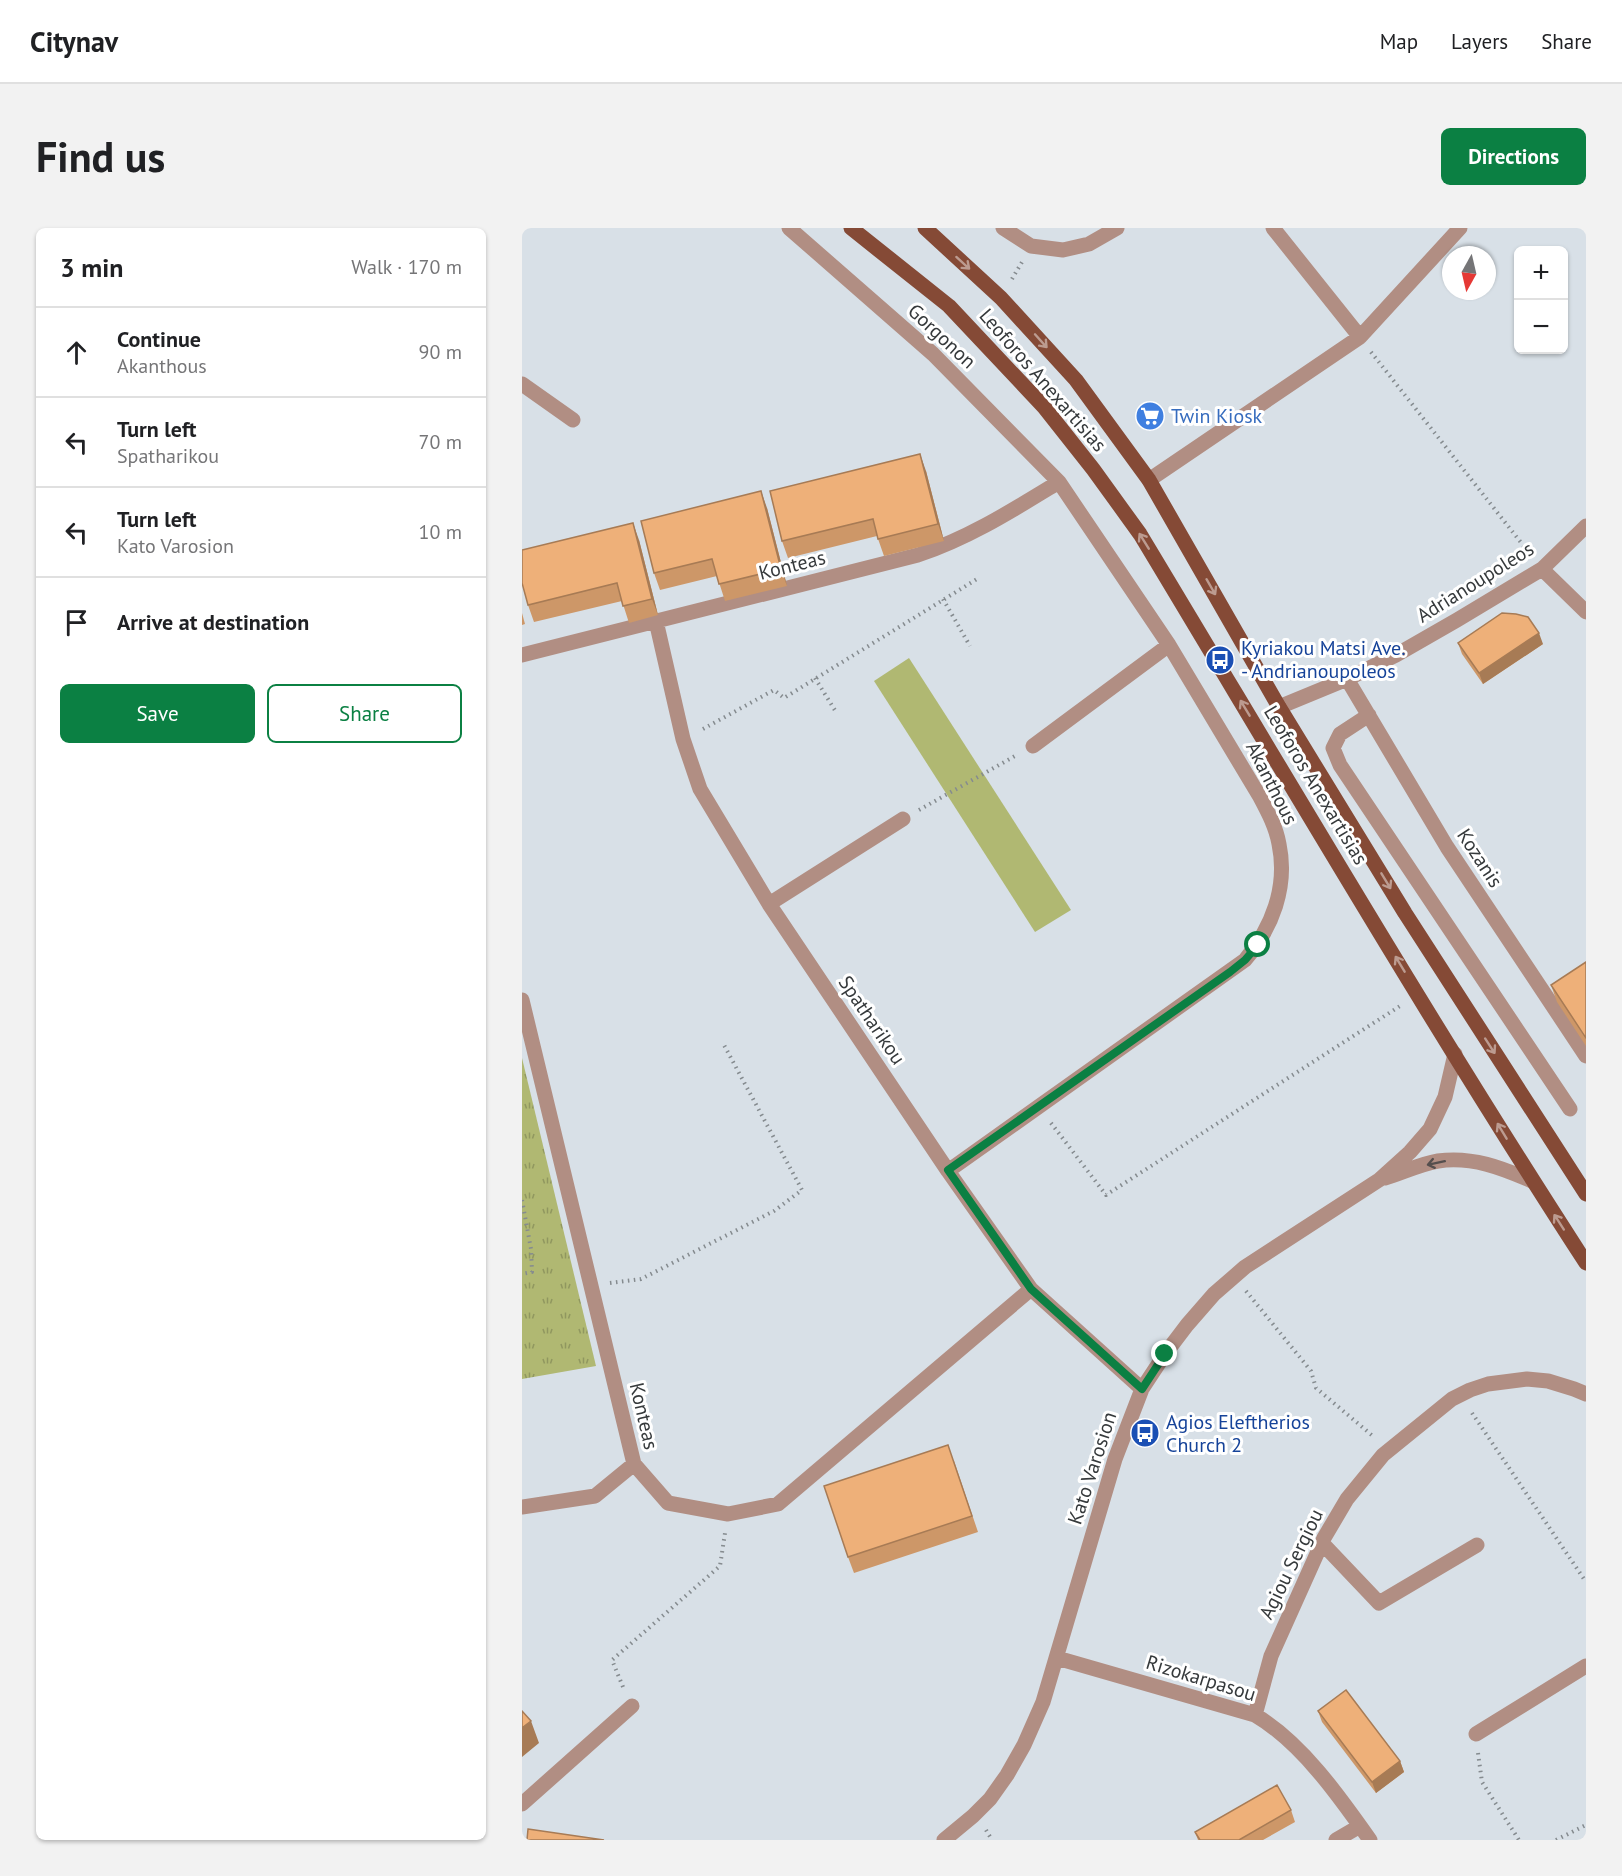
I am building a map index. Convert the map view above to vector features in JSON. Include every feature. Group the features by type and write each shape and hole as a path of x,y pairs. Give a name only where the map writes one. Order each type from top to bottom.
{"main road":[{"name":"Leoforos Anexartisias","path":"851,228 949,306 1044,407 1140,534 1418,994 1532,1180 1586,1263"},
{"name":"Leoforos Anexartisias","path":"924,228 1001,298 1077,380 1149,480 1279,707 1405,913 1586,1194"}],"street":[{"name":"Gorgonon","path":"789,228 933,354 1059,482"},
{"path":"1003,228 1031,246 1063,250 1089,244 1118,228"},
{"path":"1273,228 1360,337"},
{"path":"1149,480 1360,337 1460,228"},
{"path":"522,384 573,420"},
{"name":"Konteas","path":"522,655 918,555 942,547 996,520 1059,482"},
{"name":"Akanthous","path":"948,1170 1245,960 1258,945 1268,928 1278,896 1281,862 1279,844 1275,829 1260,797 1170,645 1059,482"},
{"name":"Adrianoupoleos","path":"1279,707 1347,679 1396,655 1542,569 1586,526"},
{"path":"1542,569 1586,612"},
{"name":"Spatharikou","path":"657,621 683,739 700,789 769,904 1031,1289 1142,1389"},
{"path":"1033,746 1170,645"},
{"name":"Kozanis","path":"1347,679 1447,847 1586,1056"},
{"path":"1369,715 1340,734 1333,748 1340,765 1570,1108"},
{"path":"769,904 903,819"},
{"name":"Konteas","path":"522,1000 634,1464 668,1503 728,1514 778,1504 1031,1289"},
{"name":"Kato Varosion","path":"944,1840 974,1816 1007,1775 1024,1745 1043,1702 1115,1459 1142,1389 1165,1354 1214,1294 1275,1246 1379,1180 1410,1152 1430,1129 1445,1097 1455,1054"},
{"name":"Kato Varosion","path":"1379,1180 1437,1161 1464,1160 1494,1166 1532,1180"},
{"name":"Agiou Sergiou","path":"1255,1715 1271,1656 1322,1543 1347,1499 1389,1450 1452,1399 1488,1383 1527,1379 1548,1381 1586,1394"},
{"path":"522,1507 595,1496 634,1464"},
{"path":"1322,1543 1379,1603 1477,1545"},
{"name":"Rizokarpasou","path":"1057,1658 1255,1715 1271,1725 1302,1753 1370,1840"},
{"path":"1476,1734 1586,1666"},
{"path":"522,1804 632,1706"},
{"path":"1336,1840 1360,1826"}],"path":[{"path":"1001,298 1031,246"},
{"path":"1360,337 1542,569"},
{"path":"683,739 774,690 784,698 977,579"},
{"path":"943,599 970,646"},
{"path":"815,678 836,712"},
{"path":"903,819 1033,746"},
{"path":"1038,1107 1106,1195 1418,994"},
{"path":"592,1285 641,1279 774,1211 802,1190 724,1045"},
{"path":"522,1200 531,1249 532,1272 522,1274"},
{"path":"1234,1277 1311,1371 1317,1388 1389,1450"},
{"path":"1460,1395 1586,1582"},
{"path":"632,1706 612,1660 720,1566 728,1514"},
{"path":"1476,1734 1482,1782 1519,1840"},
{"path":"1556,1840 1586,1825"}],"green space":[{"path":"909,658 1071,910 1035,932 874,681"},
{"path":"522,1058 596,1366 522,1379"}],"building":[{"path":"920,454 938,524 878,539 873,519 782,541 770,491"},
{"path":"761,491 781,569 719,584 712,559 654,573 641,521"},
{"path":"633,523 652,599 623,606 617,583 528,605 522,583 522,550"},
{"path":"1502,613 1528,617 1539,633 1479,673 1458,643"},
{"path":"1586,962 1586,1038 1551,985"},
{"path":"948,1445 972,1516 848,1557 824,1486"},
{"path":"1346,1690 1400,1761 1372,1782 1318,1711"},
{"path":"522,1711 531,1721 522,1728"},
{"path":"1277,1785 1291,1810 1239,1840 1200,1840 1195,1832"},
{"path":"528,1829 604,1840 527,1840"}],"place":[{"name":"Twin Kiosk","path":"1150,416"},
{"name":"Kyriakou Matsi Ave. - Andrianoupoleos","path":"1220,660"},
{"name":"Agios Eleftherios Church 2","path":"1145,1433"}],"route":[{"path":"1165,1354 1142,1389 1031,1289 948,1170 1230,972 1258,945"}]}
